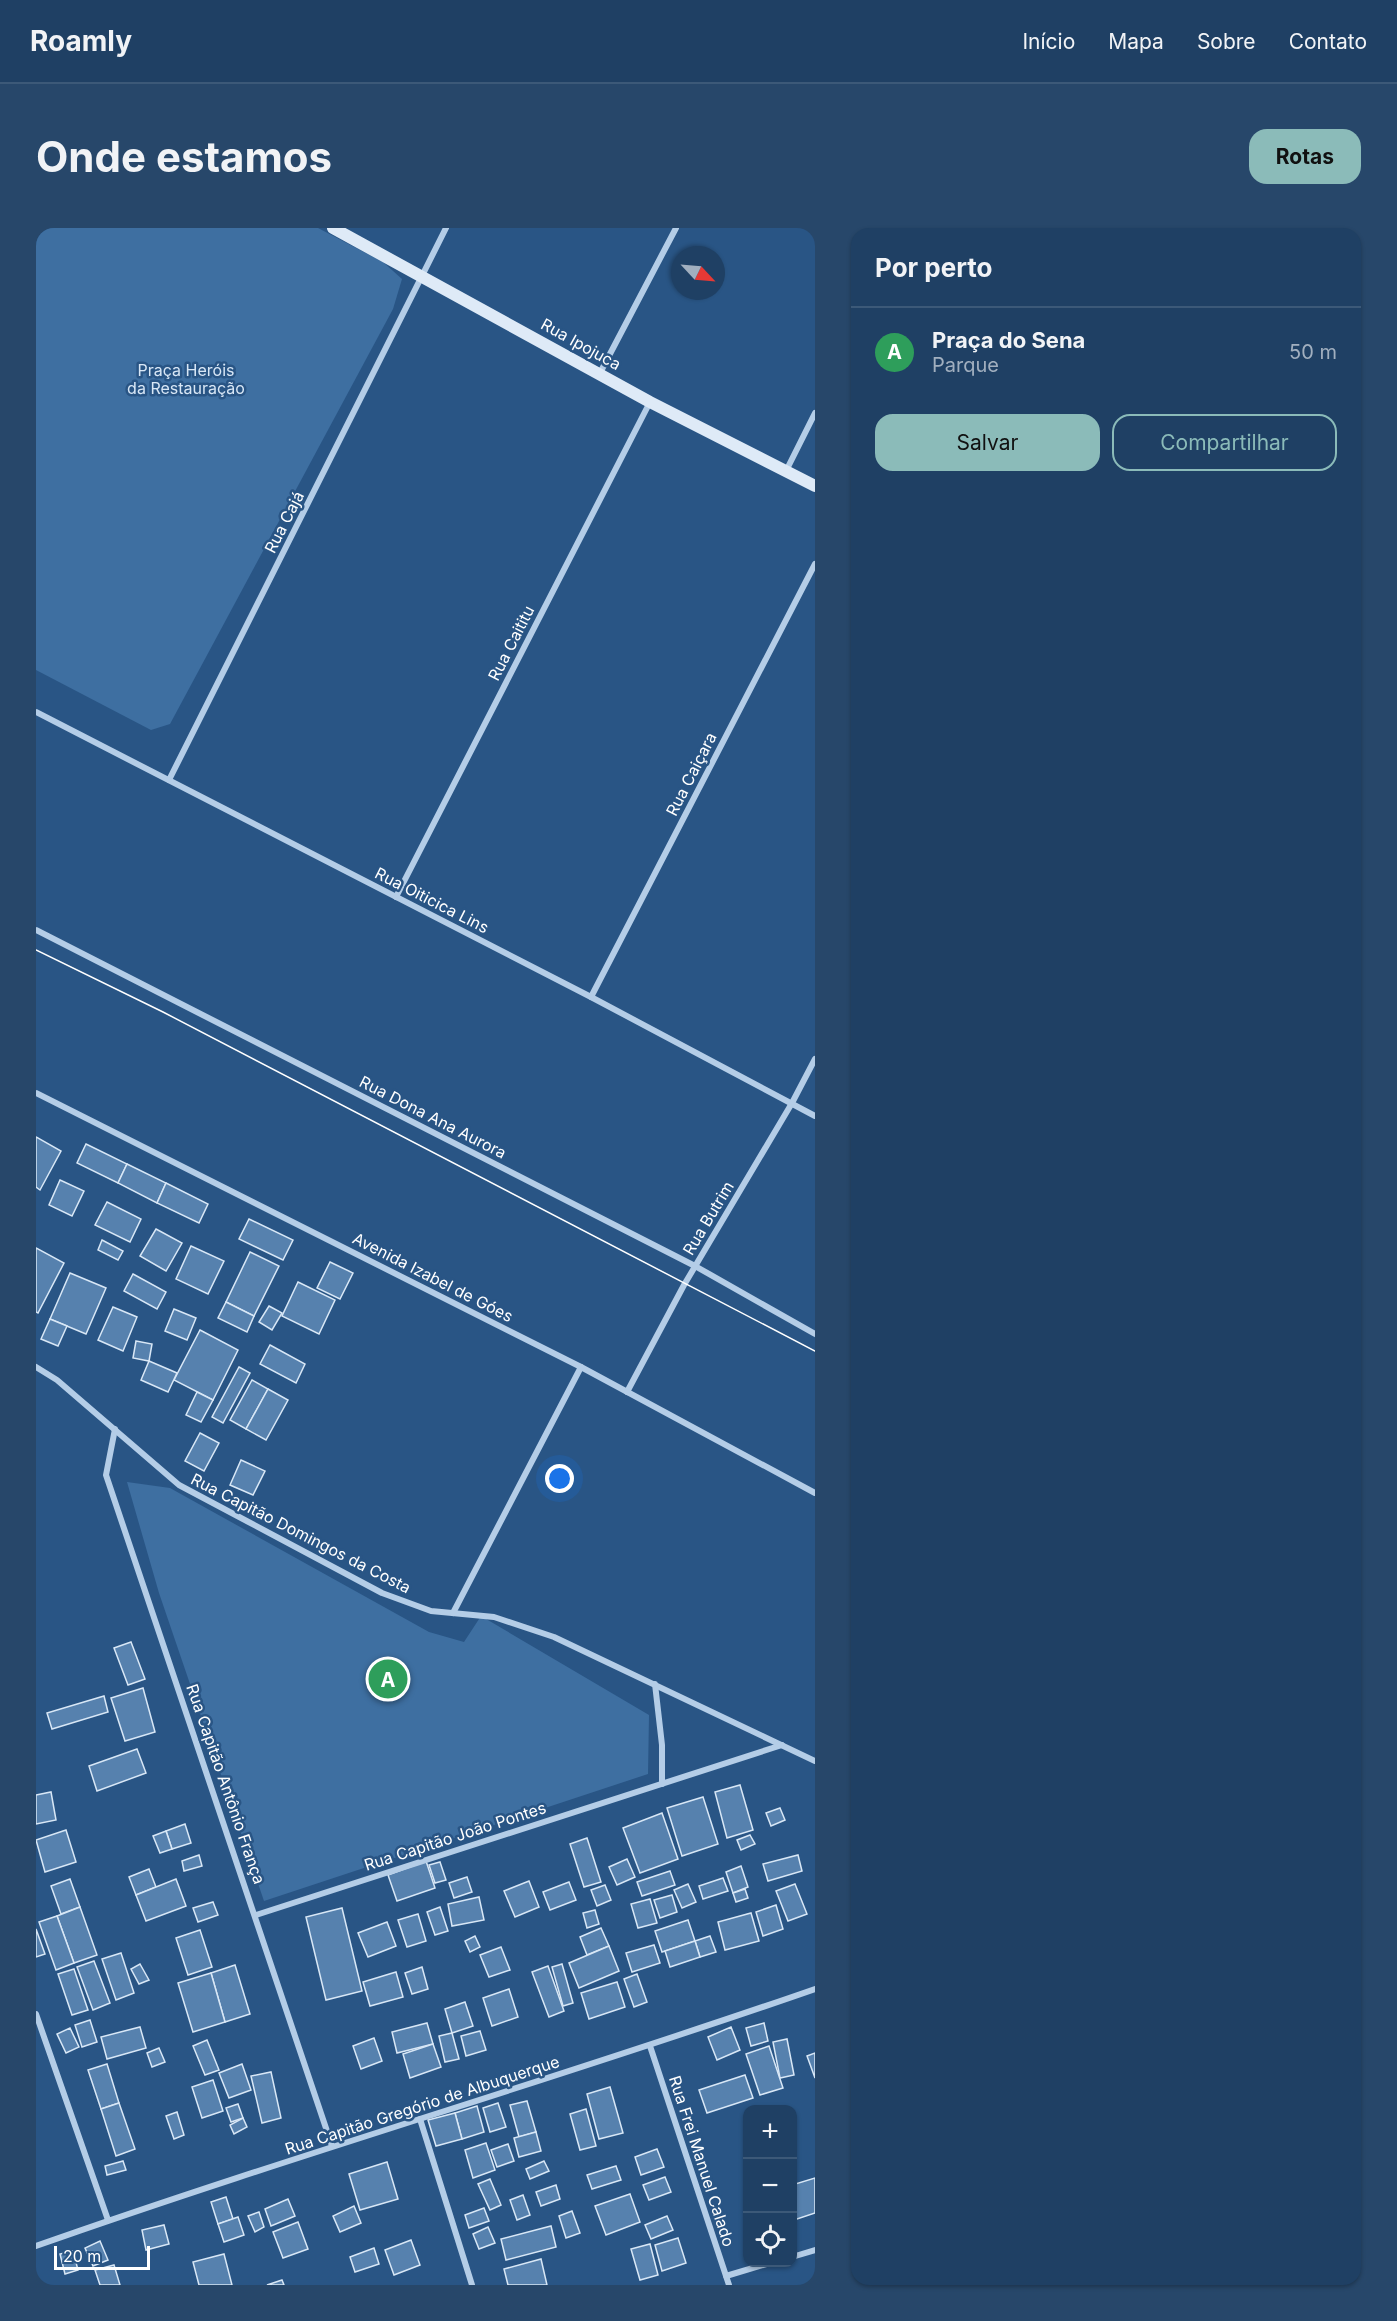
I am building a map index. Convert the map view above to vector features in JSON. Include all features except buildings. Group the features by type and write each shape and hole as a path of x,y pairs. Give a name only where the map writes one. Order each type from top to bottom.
{"main road":[{"name":"Rua Ipojuca","path":"333,228 650,402 815,486"}],"street":[{"name":"Rua Cajá","path":"170,780 446,228"},
{"path":"600,373 676,228"},
{"name":"Rua Caititu","path":"396,897 650,402"},
{"path":"786,471 815,413"},
{"name":"Rua Caiçara","path":"591,997 815,564"},
{"name":"Rua Oiticica Lins","path":"36,711 591,997 815,1116"},
{"name":"Rua Dona Ana Aurora","path":"36,930 694,1266 815,1334"},
{"name":"Rua Butrim","path":"627,1392 694,1266 792,1103 815,1059"},
{"name":"Avenida Izabel de Góes","path":"36,1093 581,1367 815,1492"},
{"name":"Rua Capitão Domingos da Costa","path":"36,1367 57,1380 179,1485 382,1593 431,1611 494,1617 554,1637 815,1761"},
{"path":"453,1612 581,1367"},
{"name":"Rua Capitão Antônio França","path":"115,1429 106,1474 332,2146"},
{"path":"655,1684 662,1745 662,1784"},
{"name":"Rua Capitão João Pontes","path":"256,1915 783,1744"},
{"name":"Rua Capitão Gregório de Albuquerque","path":"36,2246 332,2146 650,2046 815,1989"},
{"path":"36,2014 108,2220"},
{"name":"Rua Frei Manuel Calado","path":"650,2046 729,2285"},
{"path":"420,2119 472,2285"},
{"path":"797,2255 815,2250"},
{"path":"726,2276 756,2267"}],"green space":[{"name":"Praça Heróis da Restauração","path":"36,228 318,228 383,262 402,279 393,309 170,724 151,730 36,670"},
{"path":"127,1482 170,1488 429,1632 464,1642 481,1616 649,1715 648,1774 264,1901 159,1593"}],"tram line":[{"path":"36,950 163,1012 815,1351"}],"place":[{"name":"Praça do Sena","path":"388,1679"}]}
